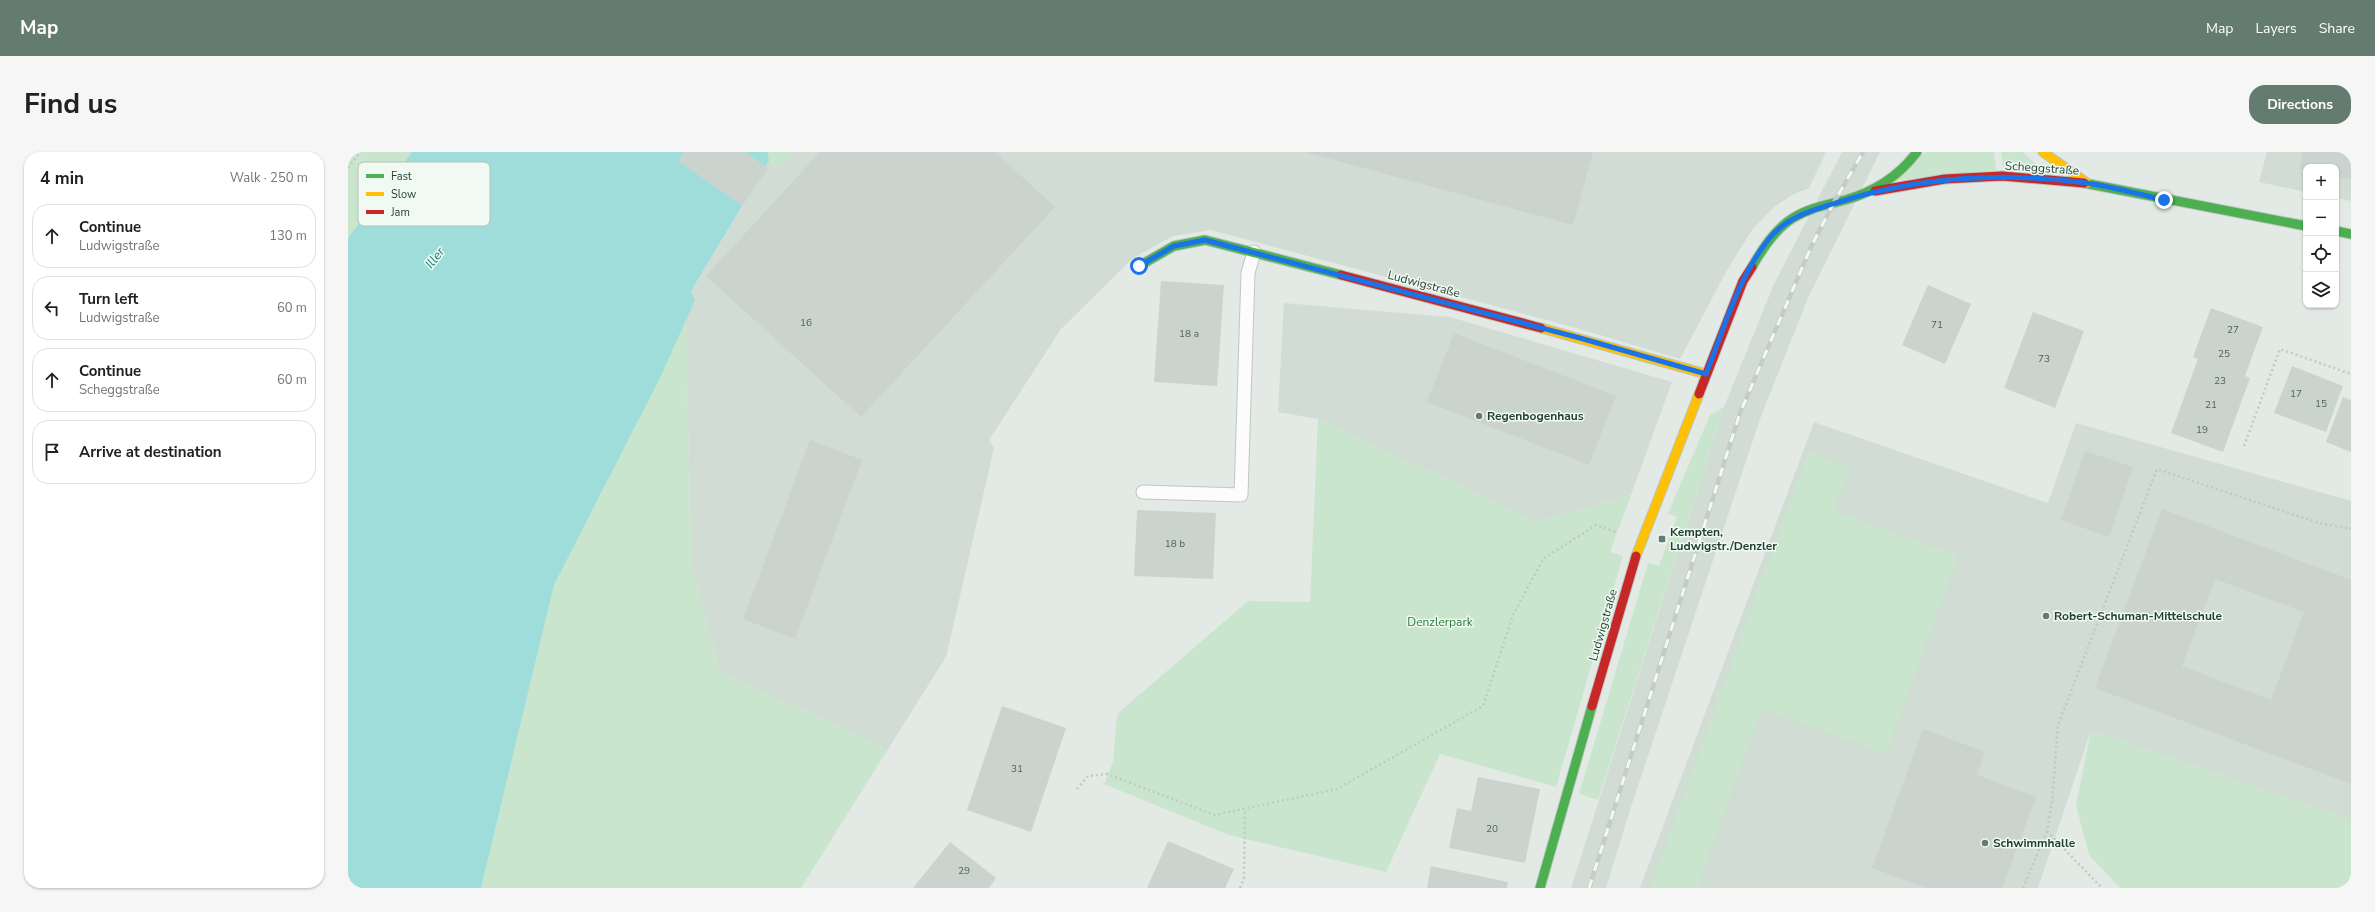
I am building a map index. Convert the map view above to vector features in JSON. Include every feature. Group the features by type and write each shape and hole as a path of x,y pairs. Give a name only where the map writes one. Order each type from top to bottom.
{"street":[{"name":"Ludwigstraße","path":"1540,888 1634,560 1743,281 1768,240 1785,224 1801,213 1870,192 1910,163 1917,152"},
{"path":"2043,152 2088,183"},
{"name":"Scheggstraße","path":"1870,192 1945,179 2002,176 2088,183 2236,214 2303,225"},
{"path":"2339,232 2351,234"},
{"name":"Ludwigstraße","path":"1139,266 1174,246 1205,240 1580,338 1706,374"}],"lane":[{"path":"1143,492 1241,495 1248,273 1254,252"}],"path":[{"path":"348,168 360,152"},
{"path":"2244,446 2280,349 2351,374"},
{"path":"2023,888 2046,831 2052,801 2058,725 2157,469 2319,523 2351,529"},
{"path":"1077,789 1088,776 1107,774 1215,815 1337,789 1483,706 1513,615 1543,559 1596,525 1642,541"},
{"path":"1240,888 1244,878 1245,809"},
{"path":"2046,831 2102,888"}],"shaded area":[{"path":"794,152 1826,152 1809,188 1792,195 1773,208 1752,230 1726,272 1680,359 1580,329 1211,230 1173,236 1133,258 1061,329 989,440 994,448 946,657 888,749 720,672 691,561 686,318 695,300 691,291 769,161 779,168"},
{"path":"1842,152 1880,152 1808,298 1760,419 1631,807 1606,888 1571,888 1724,407 1774,284"},
{"path":"2267,152 2351,152 2351,201 2339,199 2339,164 2303,164 2303,191 2259,182"},
{"name":"Regenbogenhaus","path":"1284,303 1450,317 1672,382 1631,495 1537,522 1318,419 1278,412"},
{"name":"Robert-Schuman-Mittelschule","path":"1814,422 2048,503 2076,423 2351,501 2351,820 2091,730 2038,888 1640,888"}],"green space":[{"path":"348,152 412,152 405,162 358,162 358,225 348,238"},
{"path":"768,152 794,152 779,168 769,161"},
{"path":"1925,152 1994,152 1996,170 1897,180"},
{"path":"2001,152 2023,152 2046,174 2004,170"},
{"path":"686,318 691,561 720,672 888,749 801,888 481,888 554,585 660,378"},
{"path":"1724,407 1598,800 1579,794 1648,563 1659,566 1677,517 1668,513 1710,415"},
{"name":"Denzlerpark","path":"1318,419 1537,522 1631,495 1610,552 1623,556 1556,787 1440,754 1386,872 1229,835 1104,784 1113,762 1117,714 1248,601 1310,602"},
{"path":"1808,452 1850,468 1834,511 1958,556 1886,754 1762,709 1697,888 1650,888"},
{"path":"2091,730 2351,820 2351,888 2120,888 2089,855 2076,805"}],"water":[{"name":"Iller","path":"412,152 768,152 769,161 691,291 695,300 660,378 554,585 481,888 348,888 348,238 358,225 358,226 490,226 490,162 405,162"}],"building":[{"path":"684,152 745,152 768,168 742,206 678,161"},
{"path":"820,152 995,152 1055,207 861,417 706,276"},
{"path":"1305,152 1593,152 1573,225"},
{"path":"2303,152 2351,152 2351,179 2339,177 2339,164 2303,164 2303,170 2299,169"},
{"path":"1161,281 1224,285 1217,386 1154,382"},
{"path":"1928,285 1971,304 1945,364 1902,345"},
{"path":"2211,308 2263,327 2245,376 2250,378 2223,452 2171,433 2198,359 2193,357"},
{"path":"2033,312 2084,331 2055,408 2004,388"},
{"path":"1454,333 1616,396 1589,465 1427,402"},
{"path":"2292,366 2343,386 2326,432 2274,413"},
{"path":"2343,397 2351,400 2351,452 2326,442"},
{"path":"810,440 862,460 795,639 743,619"},
{"path":"2085,451 2133,467 2109,537 2061,520"},
{"path":"2162,509 2351,580 2351,784 2095,688","holes":["2215,579 2304,612 2271,700 2182,666"]},
{"path":"1137,510 1216,513 1213,579 1134,576"},
{"path":"1002,706 1066,728 1031,832 967,810"},
{"path":"1923,729 1985,752 1977,775 2036,797 2002,888 1926,888 1872,868"},
{"path":"1478,777 1540,789 1525,863 1449,848 1457,808 1471,811"},
{"path":"1168,841 1234,869 1225,888 1147,888"},
{"path":"950,842 996,878 989,888 913,888"},
{"path":"1431,866 1508,882 1507,888 1427,888"}],"railway":[{"path":"1589,888 1740,413 1811,247 1833,204 1863,152"}],"traffic: fast":[{"path":"1752,267 1760,253 1780,228 1793,218 1818,207 1856,197 1876,188 1902,169 1917,152"},
{"path":"2084,183 2303,225"},
{"path":"2339,232 2351,234"},
{"path":"1139,266 1174,246 1205,240 1341,275"},
{"path":"1540,888 1592,706"}],"traffic: slow":[{"path":"2043,152 2087,183"},
{"path":"1541,328 1706,374"},
{"path":"1636,556 1699,394"}],"traffic: jam":[{"path":"1875,191 1945,179 2002,176 2084,183"},
{"path":"1699,394 1743,281 1752,267"},
{"path":"1341,275 1541,328"},
{"path":"1592,706 1636,556"}],"place":[{"name":"Regenbogenhaus","path":"1479,416"},
{"name":"Kempten, Ludwigstr./Denzler","path":"1662,539"},
{"name":"Robert-Schuman-Mittelschule","path":"2046,616"},
{"name":"Schwimmhalle","path":"1985,843"}],"route":[{"path":"1139,266 1174,246 1205,240 1580,338 1706,374 1743,281 1768,240 1785,224 1801,213 1870,192 1945,179 2002,176 2088,183 2164,200"}]}
